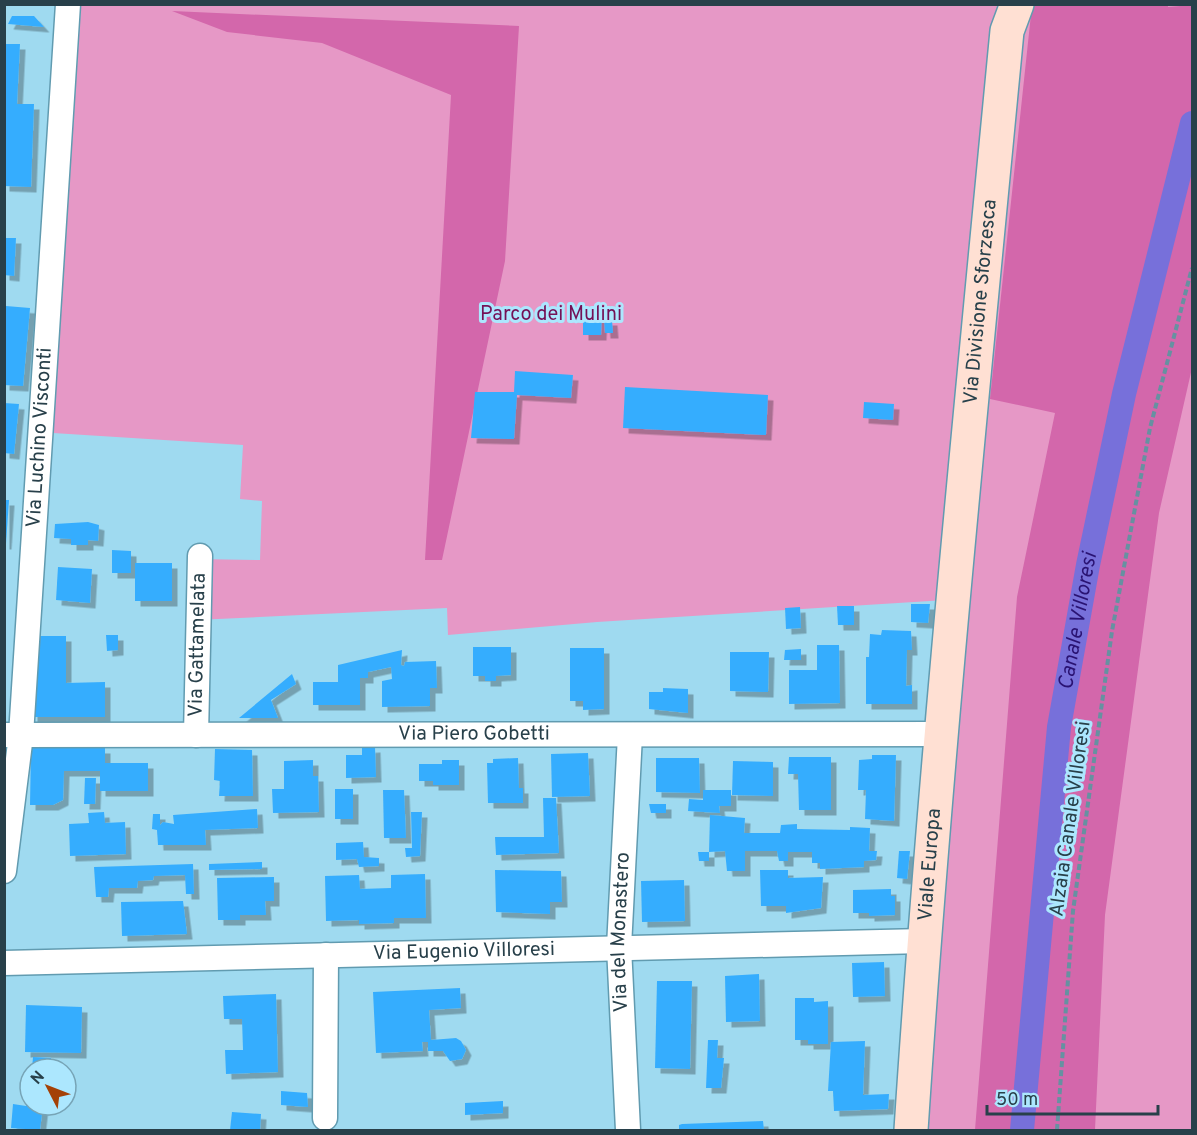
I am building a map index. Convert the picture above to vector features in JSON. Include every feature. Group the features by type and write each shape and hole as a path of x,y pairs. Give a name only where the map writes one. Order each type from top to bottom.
{"street":[{"name":"Via Luchino Visconti","path":"4,871 68,4"},
{"name":"Via Divisione Sforzesca","path":"952,601 1007,31 1017,4"},
{"name":"Via Gattamelata","path":"196,735 200,556"},
{"name":"Viale Europa","path":"911,1131 952,601"},
{"name":"Via Piero Gobetti","path":"13,735 941,734"},
{"name":"Via del Monastero","path":"628,1131 619,947 630,735"},
{"name":"Via Eugenio Villoresi","path":"4,963 924,940"},
{"path":"325,1118 326,955"}],"path":[{"name":"Alzaia Canale Villoresi","path":"1057,1131 1073,911 1112,631 1150,428 1192,268"}],"green space":[{"name":"Parco dei Mulini","path":"81,5 1192,5 1192,1130 921,1130 962,599 597,622 448,635 447,608 196,620 196,559 260,560 262,501 240,499 243,445 53,433"}],"shaded area":[{"path":"1032,5 1168,5 1168,7 1192,5 1192,368 1159,513 1105,915 1095,1130 975,1130 1017,597 1055,413 990,399"},
{"path":"172,11 519,26 505,261 442,560 425,560 451,95 322,43 227,32"}],"building":[{"path":"12,16 34,16 44,27 8,24"},
{"path":"4,44 20,44 17,104 34,104 31,187 4,186"},
{"path":"4,238 16,238 14,276 4,275"},
{"path":"6,306 30,308 23,386 4,385"},
{"path":"583,314 602,315 601,335 583,335"},
{"path":"604,320 612,320 613,333 605,333"},
{"path":"515,371 573,375 571,398 517,395 514,439 471,438 475,392 514,392"},
{"path":"625,387 768,395 766,435 623,428"},
{"path":"864,402 894,404 893,420 863,418"},
{"path":"4,403 19,404 14,454 4,453"},
{"path":"4,500 9,500 6,544 4,544"},
{"path":"88,522 99,525 98,541 88,540 88,545 71,545 71,539 54,538 55,524"},
{"path":"112,550 131,551 131,573 112,573"},
{"path":"135,563 172,563 172,601 135,601"},
{"path":"58,567 92,569 90,603 56,600"},
{"path":"911,604 930,604 928,623 911,622"},
{"path":"837,606 854,606 854,625 838,625"},
{"path":"800,607 801,628 786,629 785,608"},
{"path":"882,630 911,631 912,650 907,650 906,686 912,685 912,704 866,704 866,657 869,657 870,634 881,635"},
{"path":"106,635 118,635 118,650 107,651"},
{"path":"31,636 66,636 66,683 105,682 105,717 32,717"},
{"path":"817,645 839,645 840,703 789,704 789,670 817,670"},
{"path":"473,647 511,647 511,675 496,676 496,681 485,681 485,676 473,676"},
{"path":"570,648 604,648 604,709 583,710 583,701 570,701"},
{"path":"801,649 801,660 784,660 785,650"},
{"path":"402,650 401,665 404,666 405,662 436,661 437,688 430,688 430,706 382,707 382,681 392,679 391,667 368,672 368,678 360,678 360,705 313,705 313,682 338,682 338,665"},
{"path":"730,652 769,652 768,692 730,691"},
{"path":"292,674 296,684 271,700 278,718 239,718"},
{"path":"663,688 688,689 688,713 649,709 649,692 663,692"},
{"path":"31,747 105,748 105,763 148,763 148,791 100,791 100,771 64,771 63,800 53,805 30,805"},
{"path":"375,747 376,777 346,778 346,755 362,755 362,748"},
{"path":"215,749 252,750 253,796 219,796 220,781 214,780"},
{"path":"588,753 590,796 552,797 551,754"},
{"path":"872,755 896,755 894,821 865,819 866,790 858,790 859,760 872,759"},
{"path":"789,757 831,757 831,810 799,810 798,774 788,774"},
{"path":"518,758 519,788 523,788 523,803 488,803 487,763 493,763 493,759"},
{"path":"656,758 699,758 700,793 656,792"},
{"path":"313,760 313,776 318,776 319,812 273,813 272,789 284,789 284,761"},
{"path":"442,760 459,760 459,785 433,785 433,781 419,781 419,764 442,764"},
{"path":"733,761 773,762 773,796 732,795"},
{"path":"85,778 96,778 95,804 84,804"},
{"path":"335,789 353,789 353,819 335,819"},
{"path":"383,790 404,790 406,838 384,838"},
{"path":"703,790 731,790 731,806 719,806 720,813 688,811 689,799 703,800"},
{"path":"543,798 556,798 559,853 496,855 495,837 544,837"},
{"path":"649,804 666,804 666,813 651,813"},
{"path":"257,809 258,828 205,830 206,845 158,845 157,830 152,829 153,814 160,814 160,825 163,822 174,824 173,815"},
{"path":"104,812 105,823 125,822 126,854 70,856 69,824 89,823 88,813"},
{"path":"411,812 422,812 420,856 406,857 405,848 412,848"},
{"path":"710,815 745,818 744,833 780,833 781,825 797,824 797,829 870,828 869,851 877,851 876,860 864,861 864,867 820,869 820,863 812,863 812,852 788,852 788,861 779,861 777,851 745,851 745,871 727,871 725,851 709,852"},
{"path":"363,842 364,857 379,858 379,866 359,867 357,859 336,860 336,843"},
{"path":"899,851 910,851 907,879 897,878"},
{"path":"698,852 709,852 709,861 699,861"},
{"path":"262,862 262,869 209,870 209,864"},
{"path":"193,864 194,894 186,894 185,875 154,876 153,880 138,881 137,888 109,888 108,897 96,897 94,867"},
{"path":"495,870 561,871 562,902 550,902 550,914 496,912"},
{"path":"760,870 788,870 788,878 823,877 821,908 786,913 786,906 761,906"},
{"path":"425,874 426,918 394,918 394,923 359,924 359,920 326,921 325,876 359,875 360,889 391,888 391,875"},
{"path":"274,877 274,901 265,901 266,915 240,915 240,920 218,920 217,878"},
{"path":"684,880 685,921 642,922 641,881"},
{"path":"891,889 891,896 895,896 895,915 869,916 869,913 853,913 853,890"},
{"path":"183,901 187,934 122,936 121,902"},
{"path":"884,962 885,996 853,997 852,963"},
{"path":"759,974 760,1021 726,1022 725,976"},
{"path":"657,981 692,981 690,1069 655,1068"},
{"path":"460,988 461,1008 429,1010 431,1040 456,1038 461,1041 466,1050 462,1059 450,1061 443,1051 428,1051 428,1042 422,1042 423,1051 376,1053 373,992"},
{"path":"276,994 278,1072 226,1074 225,1050 243,1050 242,1019 224,1019 223,996"},
{"path":"795,998 814,998 814,1002 828,1001 828,1044 808,1044 808,1040 795,1040"},
{"path":"26,1005 82,1007 81,1053 25,1052"},
{"path":"708,1040 718,1040 717,1058 724,1058 721,1088 706,1088"},
{"path":"865,1041 863,1095 889,1094 888,1109 834,1111 833,1091 828,1091 831,1042"},
{"path":"281,1091 307,1093 308,1107 281,1105"},
{"path":"503,1101 503,1113 465,1115 465,1103"},
{"path":"13,1104 18,1105 18,1117 42,1117 40,1130 11,1128"},
{"path":"232,1112 261,1114 260,1130 230,1130"},
{"path":"763,1121 764,1130 679,1130 679,1125 682,1124"}],"waterway":[{"name":"Canale Villoresi","path":"1022,1130 1059,727 1088,565 1124,394 1192,123"}]}
